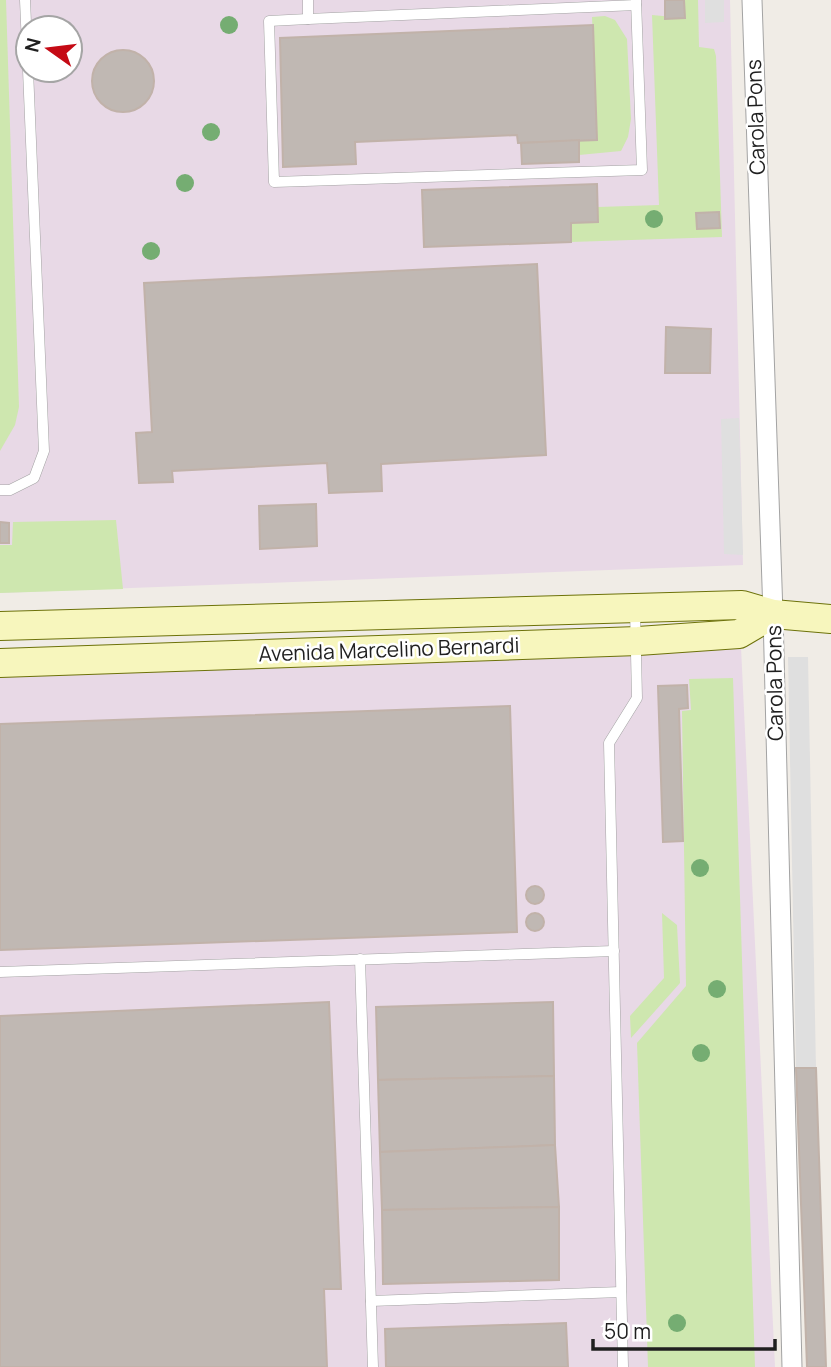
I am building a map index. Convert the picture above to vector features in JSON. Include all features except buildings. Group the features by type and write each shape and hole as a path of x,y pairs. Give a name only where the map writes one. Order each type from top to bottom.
{"main road":[{"name":"Avenida Marcelino Bernardi","path":"0,626 742,605 773,614 831,619"},
{"name":"Avenida Marcelino Bernardi","path":"0,663 638,641 739,634 773,614"}],"street":[{"name":"Carola Pons","path":"752,0 773,614 792,1367"}],"lane":[{"path":"308,0 308,19"},
{"path":"636,3 642,170 274,182 269,21 308,19 636,3"},
{"path":"0,490 10,490 34,478 44,451 29,84"},
{"path":"623,1367 609,743 637,698 638,641 635,609"},
{"path":"0,972 614,951"},
{"path":"360,959 373,1367"},
{"path":"371,1301 621,1292"}],"shaded area":[{"path":"0,0 730,0 743,565 0,593"},
{"path":"705,0 724,0 724,22 705,23"},
{"path":"739,418 743,555 724,554 721,419"},
{"path":"741,647 775,1367 0,1367 0,664"},
{"path":"788,657 808,657 816,1068 796,1068"}],"green space":[{"path":"0,0 6,0 19,407 15,425 0,451"},
{"path":"684,0 698,0 699,47 714,49 716,56 722,237 571,242 571,223 598,222 598,207 659,205 652,15 684,18"},
{"path":"605,16 615,20 627,39 631,119 628,137 621,151 579,155 579,140 597,139 592,17"},
{"path":"116,520 123,589 0,593 0,545 12,545 13,522"},
{"path":"733,678 755,1367 648,1367 637,1043 686,986 682,711 691,710 689,679"},
{"path":"662,913 677,925 680,983 631,1038 630,1016 664,978"}]}
